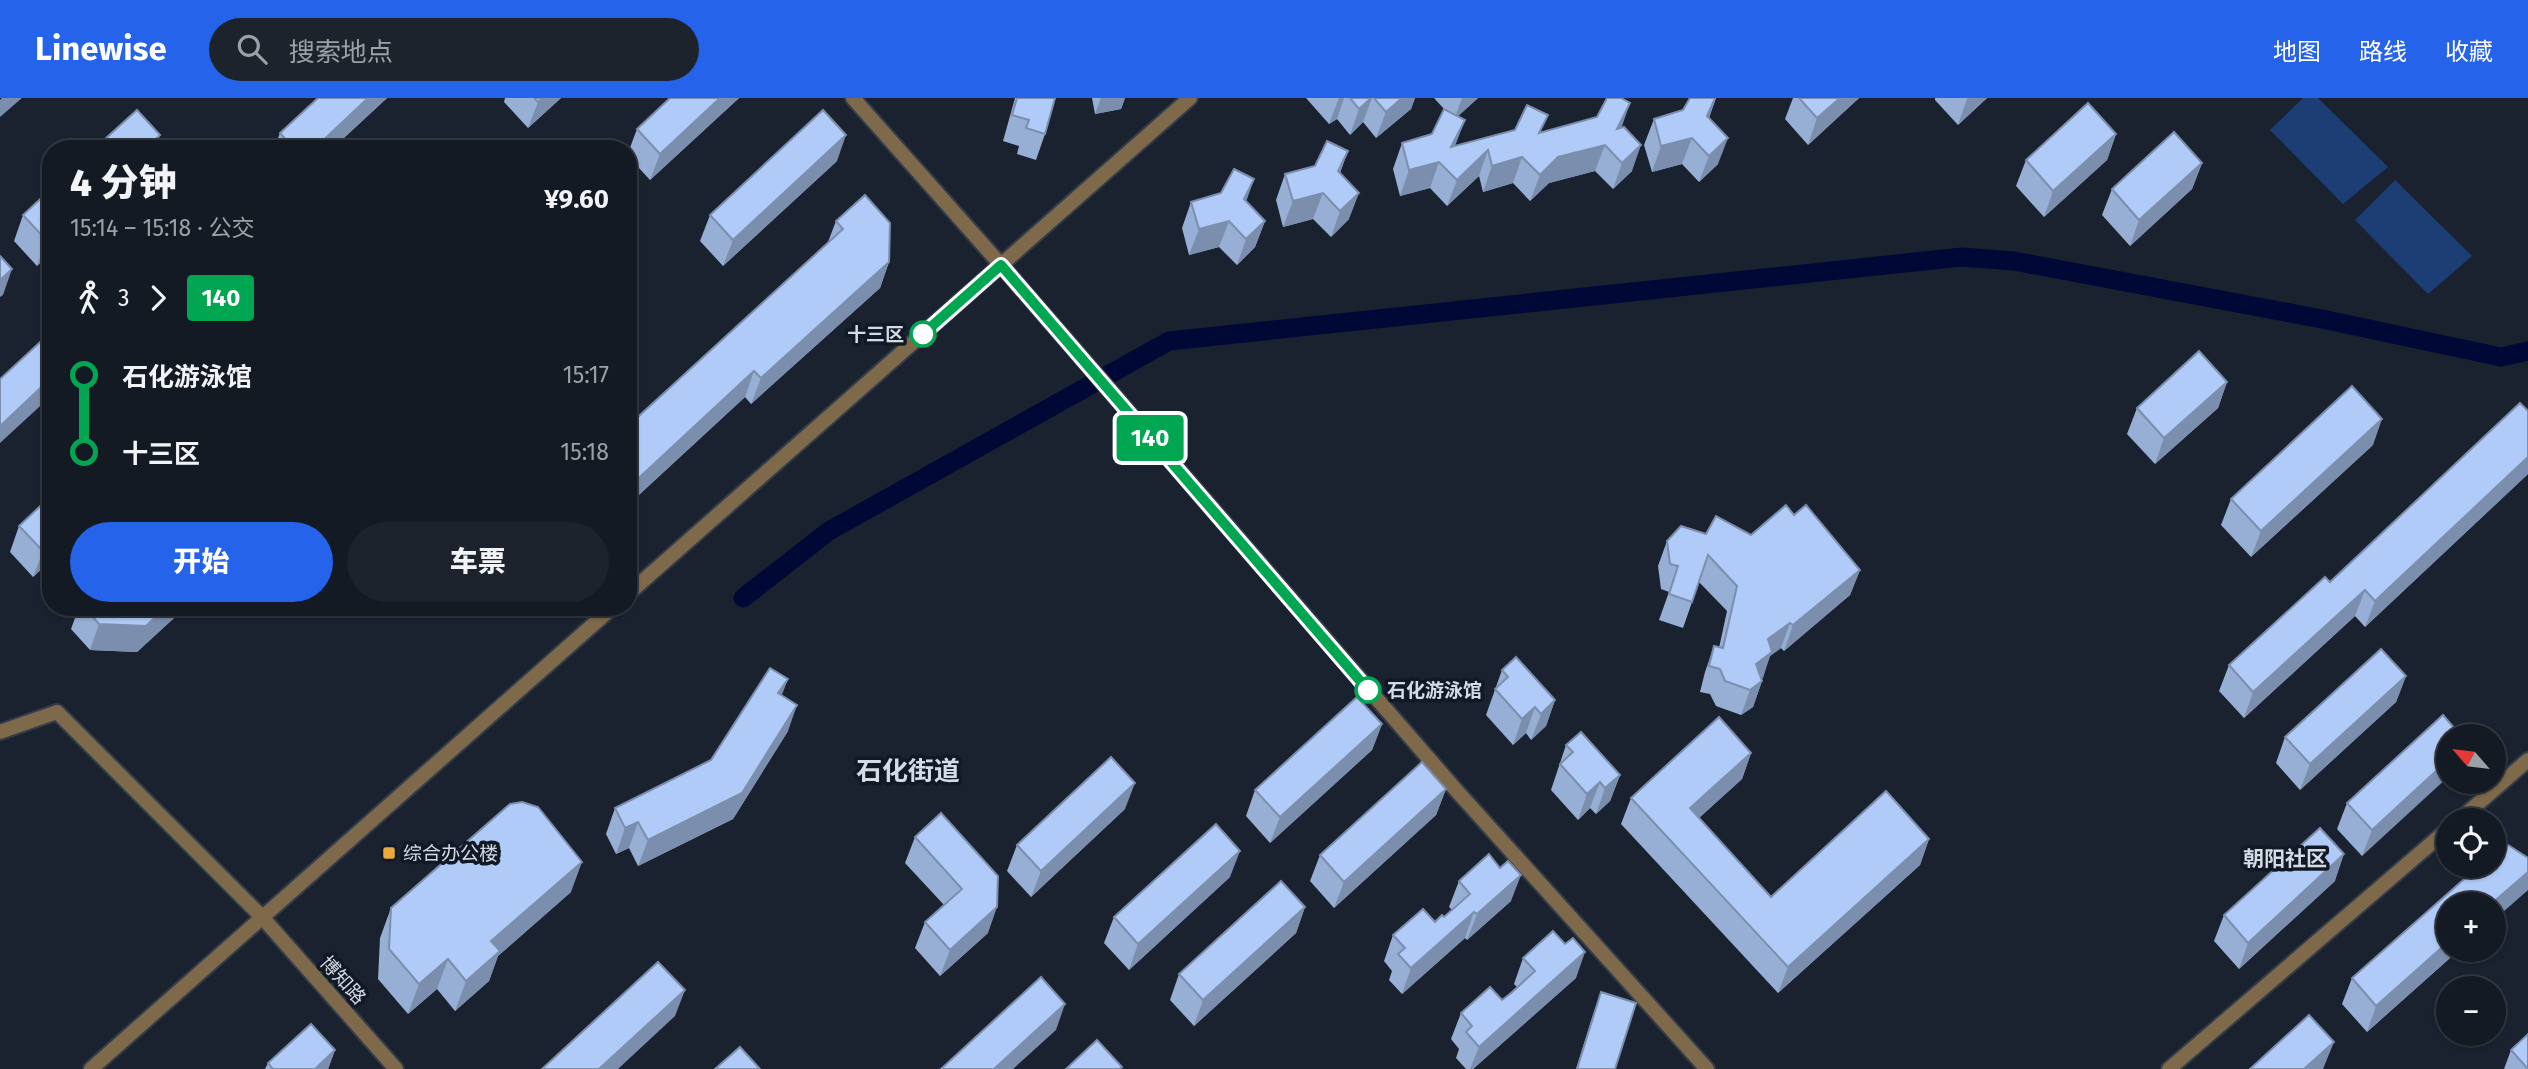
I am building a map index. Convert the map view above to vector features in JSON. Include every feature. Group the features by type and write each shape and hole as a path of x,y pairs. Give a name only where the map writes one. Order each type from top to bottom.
{"street":[{"path":"853,98 1447,780 1707,1069"},
{"path":"637,586 1190,98"},
{"path":"91,1069 603,616"},
{"name":"博知路","path":"0,732 57,712 262,917 396,1069"},
{"path":"2473,808 2528,760"},
{"path":"2169,1069 2436,839"}],"shaded area":[{"path":"2303,98 2318,98 2388,167 2343,204 2270,130"},
{"path":"2395,180 2472,256 2428,294 2355,220"}],"building":[{"path":"318,98 368,98 324,140 286,140 280,133"},
{"path":"670,98 720,98 660,154 637,129"},
{"path":"1017,98 1055,98 1045,134 1026,128 1029,120 1012,115"},
{"path":"1350,98 1371,98 1359,109"},
{"path":"1374,98 1402,98 1386,112"},
{"path":"1607,98 1621,98 1630,103 1617,129 1624,127 1641,145 1622,163 1605,145 1558,157 1540,175 1522,157 1492,166 1488,150 1457,180 1439,162 1409,170 1402,143 1432,134 1444,109 1465,120 1451,147 1515,130 1527,105 1548,115 1539,133 1597,117"},
{"path":"1690,98 1715,98 1707,116 1728,138 1709,156 1692,138 1661,146 1654,119 1683,110"},
{"path":"1799,98 1840,98 1817,118"},
{"path":"2088,103 2116,134 2053,191 2026,160"},
{"path":"137,110 160,135 155,140 104,140"},
{"path":"823,110 846,135 733,240 710,215"},
{"path":"2174,132 2202,163 2139,220 2112,189"},
{"path":"1327,141 1348,151 1338,171 1359,193 1340,211 1323,193 1293,201 1285,174 1315,166"},
{"path":"1234,169 1254,179 1244,199 1265,221 1246,239 1229,221 1199,229 1191,202 1221,193"},
{"path":"865,195 890,223 889,262 761,378 754,371 637,480 637,418 843,229 836,221"},
{"path":"42,197 42,236 23,215"},
{"path":"0,256 12,269 0,280"},
{"path":"42,340 42,386 0,426 0,379"},
{"path":"2199,351 2227,382 2164,438 2137,408"},
{"path":"2352,386 2382,419 2261,531 2231,499"},
{"path":"2520,403 2528,411 2528,457 2375,601 2365,590 2253,692 2229,665 2325,577 2330,582"},
{"path":"42,504 42,550 19,526"},
{"path":"1786,505 1794,515 1806,505 1860,570 1793,625 1790,623 1768,639 1772,652 1756,664 1762,681 1750,690 1725,681 1720,669 1709,666 1714,646 1723,648 1737,586 1708,555 1692,602 1669,594 1678,566 1670,564 1667,541 1681,526 1706,534 1716,516 1751,535"},
{"path":"92,616 157,616 146,626 99,624"},
{"path":"2381,649 2406,676 2310,764 2285,737"},
{"path":"1516,657 1555,700 1541,714 1535,707 1522,719 1495,689 1508,677 1502,670"},
{"path":"770,668 788,679 778,693 797,705 742,793 648,840 638,822 625,828 615,808 711,760"},
{"path":"1357,697 1382,724 1280,817 1255,790"},
{"path":"2443,715 2451,724 2436,724 2436,771 2372,830 2347,803"},
{"path":"1719,717 1751,753 1690,808 1771,897 1886,791 1929,839 1788,967 1631,798"},
{"path":"1581,732 1620,775 1605,788 1600,782 1587,794 1560,764 1573,752 1566,745"},
{"path":"1111,757 1135,783 1041,871 1017,845"},
{"path":"1422,762 1446,789 1344,882 1320,855"},
{"path":"522,802 538,807 582,862 491,941 500,951 466,981 448,959 419,984 389,949 391,908 510,804"},
{"path":"941,813 998,876 997,907 950,950 925,922 962,889 915,837"},
{"path":"1216,824 1240,851 1138,944 1114,917"},
{"path":"2320,828 2344,854 2248,943 2224,915"},
{"path":"2506,844 2528,858 2528,872 2505,892 2450,892 2465,878 2506,878"},
{"path":"1489,854 1500,868 1508,861 1521,875 1411,968 1398,954 1405,948 1393,935 1423,909 1435,922 1442,915 1444,917 1470,894 1459,881"},
{"path":"1281,881 1305,907 1203,1000 1179,974"},
{"path":"2436,904 2436,953 2376,1006 2352,978"},
{"path":"1553,931 1565,944 1573,938 1585,952 1479,1047 1466,1032 1472,1026 1461,1013 1490,987 1502,1000 1510,994 1535,971 1523,958"},
{"path":"658,962 685,990 599,1069 542,1069"},
{"path":"1041,977 1065,1004 994,1069 941,1069"},
{"path":"1601,992 1636,1003 1615,1069 1577,1069"},
{"path":"2309,1015 2334,1042 2304,1069 2250,1069"},
{"path":"311,1024 335,1050 315,1069 271,1069 268,1063"},
{"path":"2528,1034 2528,1069 2511,1050"},
{"path":"1097,1040 1122,1067 1066,1069"},
{"path":"740,1047 760,1069 715,1069"}],"waterway":[{"path":"743,598 829,531 1169,341 1962,257 2014,261 2322,319 2501,357 2528,351"}],"bus line":[{"name":"140","path":"923,334 1001,265 1368,690"}],"place":[{"name":"十三区","path":"923,334"},
{"name":"石化游泳馆","path":"1368,690"},
{"name":"综合办公楼","path":"389,853"}],"district":[{"name":"石化街道","path":"908,771"},
{"name":"朝阳社区","path":"2285,859"}]}
